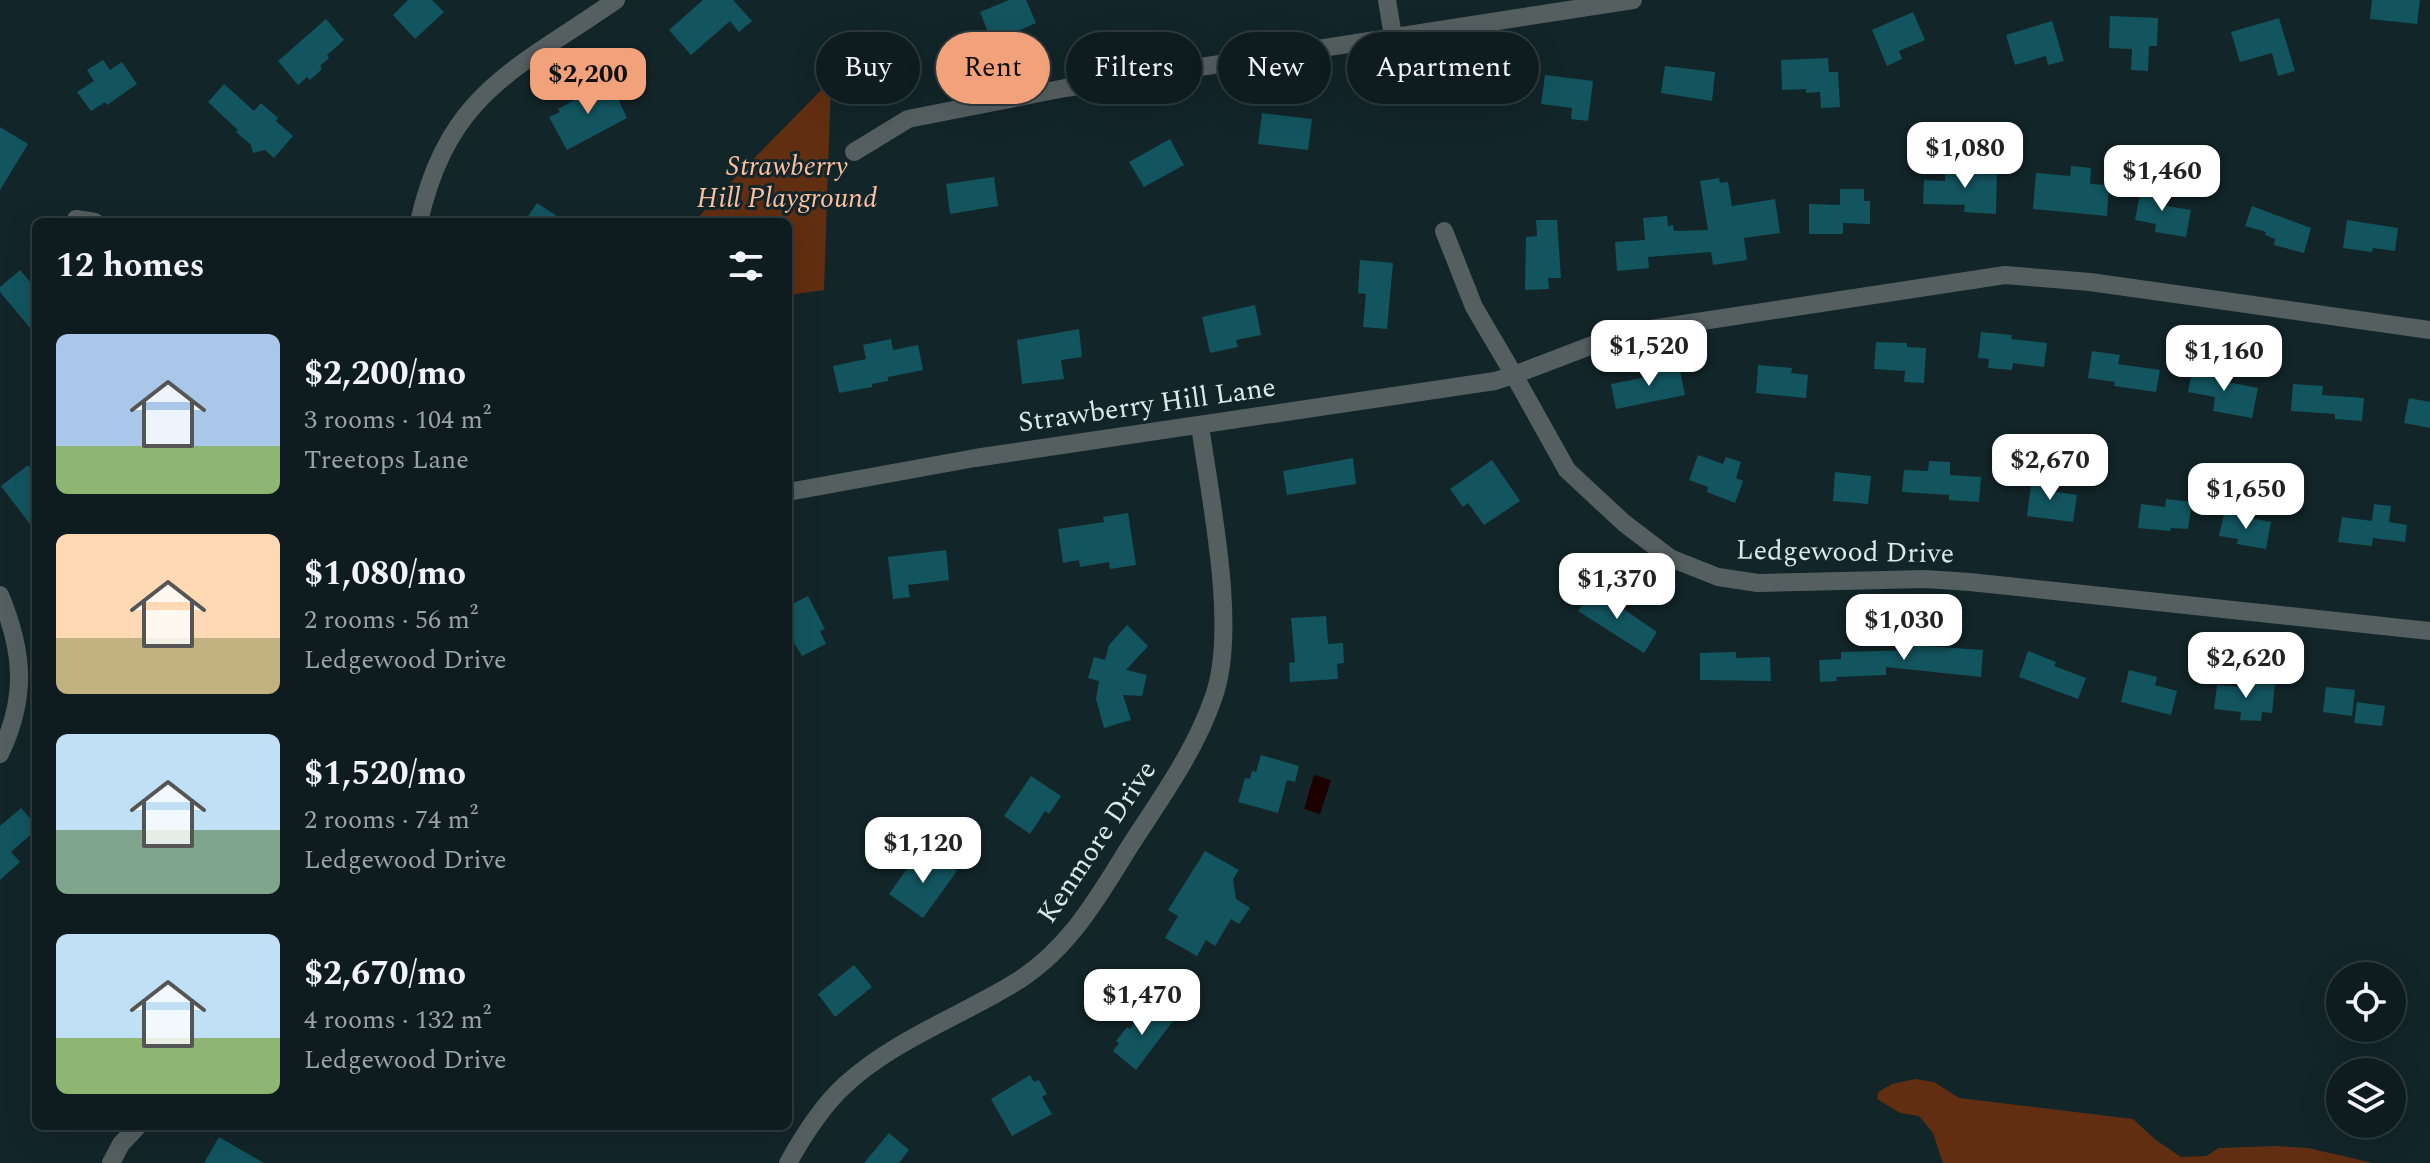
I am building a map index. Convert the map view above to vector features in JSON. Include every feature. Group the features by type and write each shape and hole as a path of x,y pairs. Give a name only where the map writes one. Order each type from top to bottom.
{"street":[{"path":"420,218 428,188 445,148 464,115 479,97 514,68 616,0"},
{"path":"1387,0 1392,32"},
{"path":"1420,32 1633,0"},
{"path":"854,152 908,119 1065,88 1347,43"},
{"name":"Ledgewood Drive","path":"1444,231 1474,307 1567,470 1624,523 1670,558 1718,577 1758,583 1925,579 1970,582 2430,631"},
{"path":"1514,375 1624,333 2005,275 2090,282 2430,330"},
{"name":"Strawberry Hill Lane","path":"792,491 975,458 1495,381 1514,375"},
{"name":"Kenmore Drive","path":"788,1163 819,1115 845,1085 890,1052 1014,984 1054,953 1089,913 1181,769 1215,693 1224,630 1218,555 1200,425"},
{"path":"0,595 11,622 20,694 13,726 0,754"},
{"path":"111,1163 121,1144 134,1130"}],"green space":[{"name":"Strawberry Hill Playground","path":"816,95 816,104 830,104 824,290 792,294 792,218 698,218"},
{"path":"1915,1079 1934,1082 1959,1098 2133,1119 2181,1157 2206,1156 2219,1148 2276,1146 2308,1148 2373,1163 1943,1163 1933,1133 1919,1116 1900,1113 1877,1099 1878,1092 1892,1084"}],"shaded area":[{"path":"1314,775 1331,780 1320,814 1304,809"}],"building":[{"path":"408,0 432,0 444,12 415,39 393,15"},
{"path":"703,0 733,0 752,21 739,32 730,21 691,55 669,30"},
{"path":"1009,0 1026,0 1036,23 1015,32 988,32 980,12"},
{"path":"2372,0 2420,0 2417,24 2370,19"},
{"path":"1913,12 1925,40 1899,51 1902,59 1887,66 1872,30"},
{"path":"2110,16 2158,18 2157,46 2149,46 2148,71 2131,70 2132,49 2109,48"},
{"path":"2279,18 2295,71 2278,76 2272,53 2240,62 2231,32"},
{"path":"326,19 344,40 327,55 329,58 320,66 322,69 310,80 307,77 298,85 278,61"},
{"path":"2052,21 2064,61 2048,65 2046,56 2015,65 2006,35"},
{"path":"1828,58 1829,72 1838,72 1840,107 1821,108 1820,92 1782,90 1781,60"},
{"path":"103,60 110,70 122,62 137,84 107,105 105,102 91,111 77,92 94,81 87,70"},
{"path":"1665,66 1715,72 1712,101 1661,93"},
{"path":"1545,75 1593,81 1588,121 1571,119 1572,108 1541,104"},
{"path":"610,81 627,118 567,150 549,117"},
{"path":"224,84 254,111 261,103 293,136 274,158 265,150 253,153 251,145 236,132 238,130 208,102"},
{"path":"1262,113 1312,119 1308,150 1258,144"},
{"path":"0,127 28,144 0,190"},
{"path":"1170,139 1184,165 1144,187 1129,162"},
{"path":"2071,166 2091,168 2090,184 2109,185 2107,216 2033,209 2036,173 2070,176"},
{"path":"1945,167 1997,169 1996,214 1964,212 1965,205 1923,204 1924,180 1945,181"},
{"path":"994,177 998,206 950,214 946,184"},
{"path":"1719,178 1720,183 1728,182 1732,206 1775,199 1780,233 1744,238 1747,260 1713,265 1711,252 1648,257 1649,268 1617,271 1615,242 1645,240 1643,218 1667,216 1668,226 1673,225 1674,231 1708,230 1700,181"},
{"path":"2142,184 2164,188 2161,205 2191,210 2186,237 2155,232 2156,224 2135,220"},
{"path":"1840,189 1864,189 1864,201 1870,201 1870,224 1843,223 1843,234 1809,234 1809,204 1840,205"},
{"path":"537,203 560,218 527,218"},
{"path":"2252,206 2311,228 2304,253 2274,245 2275,239 2265,235 2266,232 2245,226"},
{"path":"1536,220 1557,220 1561,278 1548,278 1549,289 1525,290 1526,237 1537,236"},
{"path":"2347,220 2398,228 2395,251 2343,248"},
{"path":"1360,260 1393,263 1387,329 1363,327 1366,294 1358,293"},
{"path":"20,270 32,284 32,330 0,292 0,287"},
{"path":"1255,305 1261,335 1236,340 1238,347 1210,353 1202,317"},
{"path":"1079,329 1082,357 1061,360 1064,379 1022,384 1017,340"},
{"path":"1981,332 2047,343 2044,367 2013,363 2012,370 1988,368 1989,359 1978,358"},
{"path":"891,339 893,350 918,345 923,370 888,377 888,381 872,384 872,387 839,393 833,366 866,359 863,345"},
{"path":"1876,342 1907,343 1907,347 1926,348 1924,383 1904,382 1905,371 1874,369"},
{"path":"2092,351 2120,355 2118,364 2160,370 2156,392 2114,386 2115,382 2088,378"},
{"path":"1679,365 1685,395 1616,409 1611,384 1657,375 1656,369"},
{"path":"1758,365 1792,368 1791,373 1808,375 1806,398 1756,393"},
{"path":"2193,367 2224,373 2222,381 2258,388 2252,418 2213,411 2215,397 2188,392"},
{"path":"2293,384 2323,386 2322,395 2364,398 2362,421 2335,419 2335,414 2291,411"},
{"path":"2409,398 2430,402 2430,428 2404,423"},
{"path":"1698,455 1723,464 1726,457 1741,462 1736,478 1743,481 1735,503 1707,492 1708,487 1689,480"},
{"path":"1353,458 1356,484 1287,495 1283,471"},
{"path":"1492,460 1520,501 1484,525 1468,503 1463,507 1450,489"},
{"path":"1929,461 1950,462 1950,475 1981,477 1979,502 1949,500 1949,495 1902,492 1904,470 1928,471"},
{"path":"28,465 32,470 32,527 1,486"},
{"path":"1835,472 1871,476 1868,504 1833,501"},
{"path":"2032,476 2052,479 2050,491 2077,495 2073,522 2027,516"},
{"path":"2166,499 2192,502 2188,529 2138,528 2141,504 2165,507"},
{"path":"2374,504 2391,506 2389,522 2407,525 2405,542 2373,538 2372,546 2338,542 2342,517 2372,521"},
{"path":"1128,513 1136,565 1110,569 1109,562 1080,567 1079,560 1063,563 1058,529 1104,522 1103,517"},
{"path":"2224,513 2271,522 2266,549 2237,544 2238,539 2219,536"},
{"path":"946,550 949,580 908,585 910,597 893,599 888,557"},
{"path":"1593,588 1657,632 1644,653 1578,611"},
{"path":"808,596 825,629 820,631 826,644 802,656 792,644 792,604"},
{"path":"1326,616 1328,644 1343,643 1344,663 1337,664 1338,679 1290,682 1289,663 1295,662 1291,618"},
{"path":"1127,625 1148,646 1126,670 1147,675 1142,696 1123,695 1131,720 1104,728 1096,699 1099,681 1088,678 1094,657 1105,660 1109,645"},
{"path":"1912,645 1983,650 1981,677 1886,667 1886,675 1836,677 1837,681 1820,682 1819,660 1841,659 1841,652 1911,650"},
{"path":"2028,651 2056,662 2054,666 2086,678 2078,699 2019,677"},
{"path":"1736,652 1736,658 1770,657 1771,681 1700,680 1700,653"},
{"path":"2129,670 2157,677 2155,685 2177,691 2171,715 2121,702"},
{"path":"2242,681 2275,684 2272,713 2262,712 2261,721 2240,720 2241,712 2214,709 2217,685 2241,687"},
{"path":"2326,687 2355,690 2352,716 2323,712"},
{"path":"2357,702 2385,706 2382,726 2354,723"},
{"path":"1261,755 1299,766 1295,782 1287,780 1278,813 1238,802 1245,778 1250,779 1252,771 1256,772"},
{"path":"1031,776 1061,796 1049,814 1045,811 1030,834 1004,816"},
{"path":"21,808 32,820 32,834 11,852 20,862 0,880 0,826"},
{"path":"1205,851 1239,870 1233,879 1236,899 1250,908 1239,924 1231,919 1215,946 1206,940 1197,956 1165,938 1178,916 1168,910"},
{"path":"931,852 957,871 923,918 889,894 909,866 916,872"},
{"path":"854,965 872,987 835,1017 818,994"},
{"path":"1154,1005 1173,1021 1136,1070 1113,1051 1119,1043 1116,1041 1127,1027 1130,1029 1137,1020 1140,1022"},
{"path":"1030,1075 1034,1082 1039,1080 1047,1094 1042,1097 1052,1114 1012,1136 991,1099"},
{"path":"889,1133 909,1150 899,1163 864,1163"},
{"path":"219,1137 264,1163 204,1163"}]}
